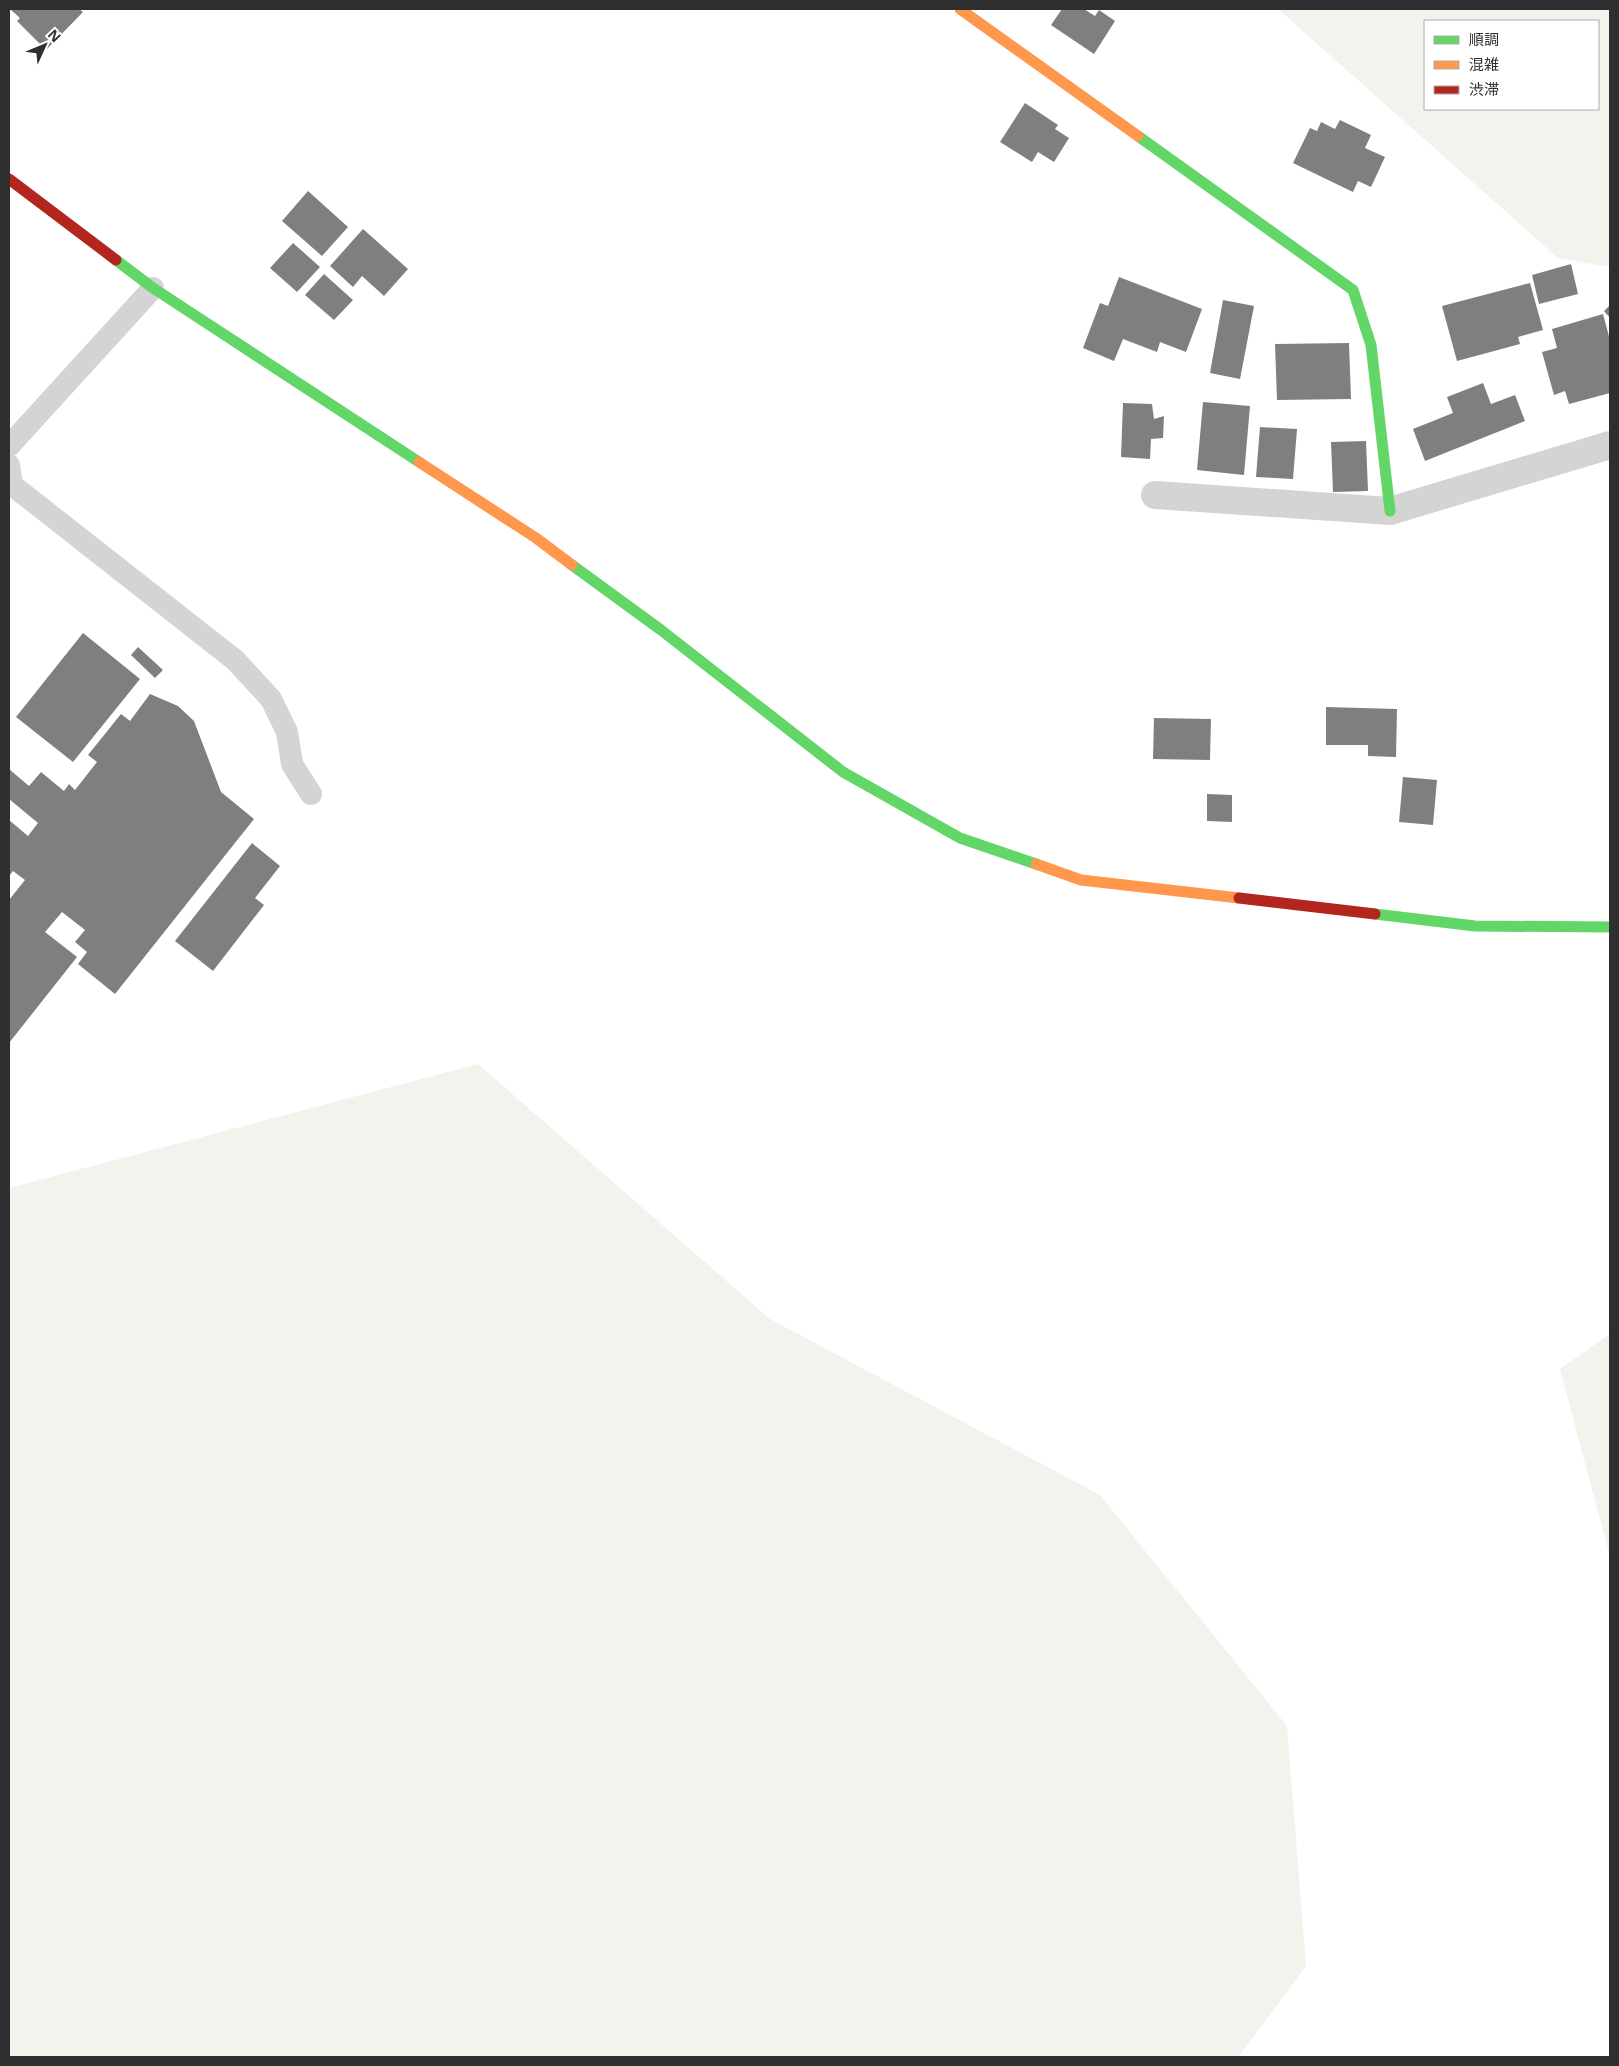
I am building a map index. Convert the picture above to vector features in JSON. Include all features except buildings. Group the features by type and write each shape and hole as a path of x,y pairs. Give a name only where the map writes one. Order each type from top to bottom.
{"street":[{"path":"960,9 1353,290 1371,344 1390,511"},
{"path":"9,179 153,288 536,538 661,630 843,772 960,838 1081,880 1475,926 1610,927"},
{"path":"1155,495 1390,511 1610,445"}],"lane":[{"path":"9,446 153,288"},
{"path":"9,465 12,485 235,660 271,699 287,732 292,764 311,794"}],"shaded area":[{"path":"1278,9 1610,9 1610,267 1558,258"},
{"path":"478,1064 770,1319 1100,1495 1287,1726 1306,1966 1238,2057 9,2057 9,1188"},
{"path":"1610,1334 1610,1557 1560,1369"}],"traffic: fast":[{"path":"1138,136 1353,290 1371,345 1390,511"},
{"path":"116,260 153,288 419,462"},
{"path":"572,565 661,630 843,772 960,838 1036,864"},
{"path":"1375,914 1475,926 1610,927"}],"traffic: slow":[{"path":"960,9 1138,136"},
{"path":"419,462 536,538 572,565"},
{"path":"1036,864 1081,880 1239,898"}],"traffic: jam":[{"path":"9,179 116,260"},
{"path":"1239,898 1375,914"}]}
